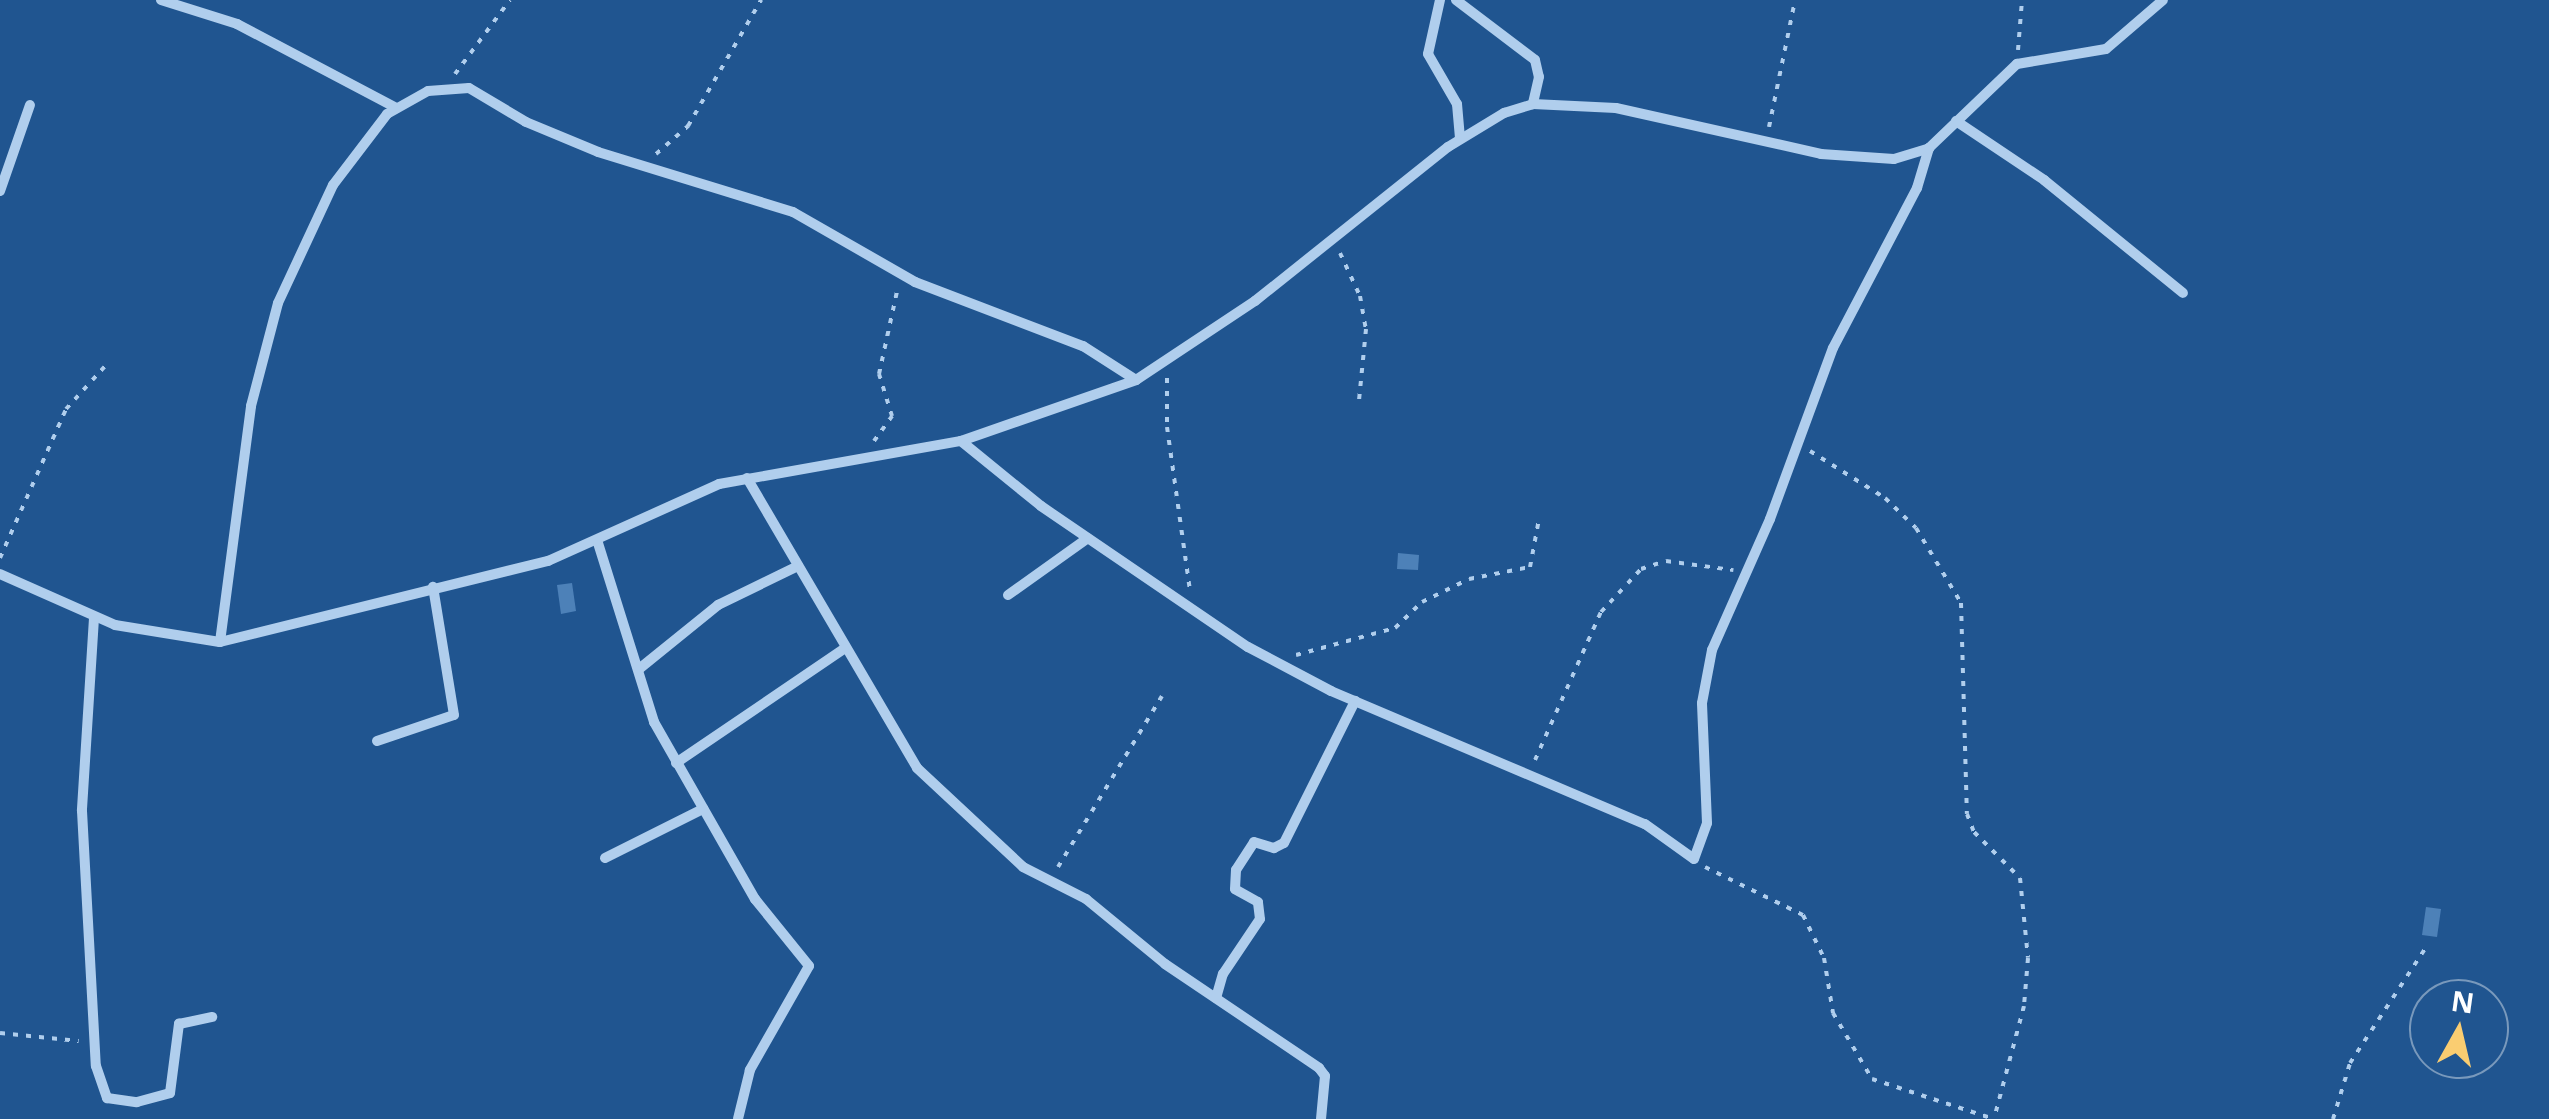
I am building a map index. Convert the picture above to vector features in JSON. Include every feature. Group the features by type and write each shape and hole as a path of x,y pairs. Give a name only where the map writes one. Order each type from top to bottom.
{"street":[{"path":"161,0 237,24 396,108"},
{"path":"1440,0 1428,54 1456,104 1460,139"},
{"path":"1456,0 1535,60 1539,78 1533,104"},
{"path":"961,441 1088,538 1277,662 1355,701 1645,824 1694,859 1706,823 1707,667 1833,348 1917,188 1929,148 2016,64 2106,48 2142,24 2162,0"},
{"path":"220,642 251,406 278,303 317,210 396,108 447,86 469,88 570,140 793,212 898,272 1082,346 1136,380"},
{"path":"0,574 94,618 152,634 220,642 274,633 598,544 689,496 748,478 961,441 1136,380 1168,363 1334,240 1460,139 1533,104 1668,115 1766,142 1866,161 1929,148"},
{"path":"0,191 30,105"},
{"path":"1956,121 2044,180 2183,293"},
{"path":"748,478 917,768 980,832 1046,882 1086,899 1216,998 1323,1072 1321,1119"},
{"path":"1008,596 1088,538"},
{"path":"598,544 654,722 755,898 810,970 750,1070 738,1119"},
{"path":"639,669 718,606 798,566"},
{"path":"377,741 454,714 433,587"},
{"path":"94,618 81,776 94,1043 107,1098 157,1098 175,1084 180,1024 212,1017"},
{"path":"676,762 844,648"},
{"path":"1216,998 1223,974 1260,919 1258,902 1235,889 1236,870 1254,842 1274,848 1284,843 1355,701"},
{"path":"604,858 703,808"}],"path":[{"path":"447,86 510,0"},
{"path":"645,164 688,126 761,0"},
{"path":"1766,142 1795,0"},
{"path":"2016,64 2022,0"},
{"path":"1334,240 1360,296 1366,330 1359,401"},
{"path":"861,457 892,416 879,374 898,272"},
{"path":"0,558 66,409 108,363"},
{"path":"1168,363 1166,427 1194,610"},
{"path":"1694,859 1803,915 1821,947 1834,1013 1872,1079 1994,1119 2024,1006 2028,958 2020,878 1974,832 1967,814 1961,603 1930,544 1896,508 1796,444"},
{"path":"1277,662 1325,642 1395,628 1422,602 1468,578 1530,567 1539,519"},
{"path":"1531,774 1590,632 1640,569 1682,562 1746,572"},
{"path":"1046,882 1077,843 1162,696"},
{"path":"2333,1119 2350,1063 2427,946"},
{"path":"0,1034 94,1043"}],"building":[{"path":"1398,553 1419,555 1418,570 1397,569"},
{"path":"572,583 576,611 561,614 557,585"},
{"path":"2426,907 2441,909 2437,937 2422,935"}]}
